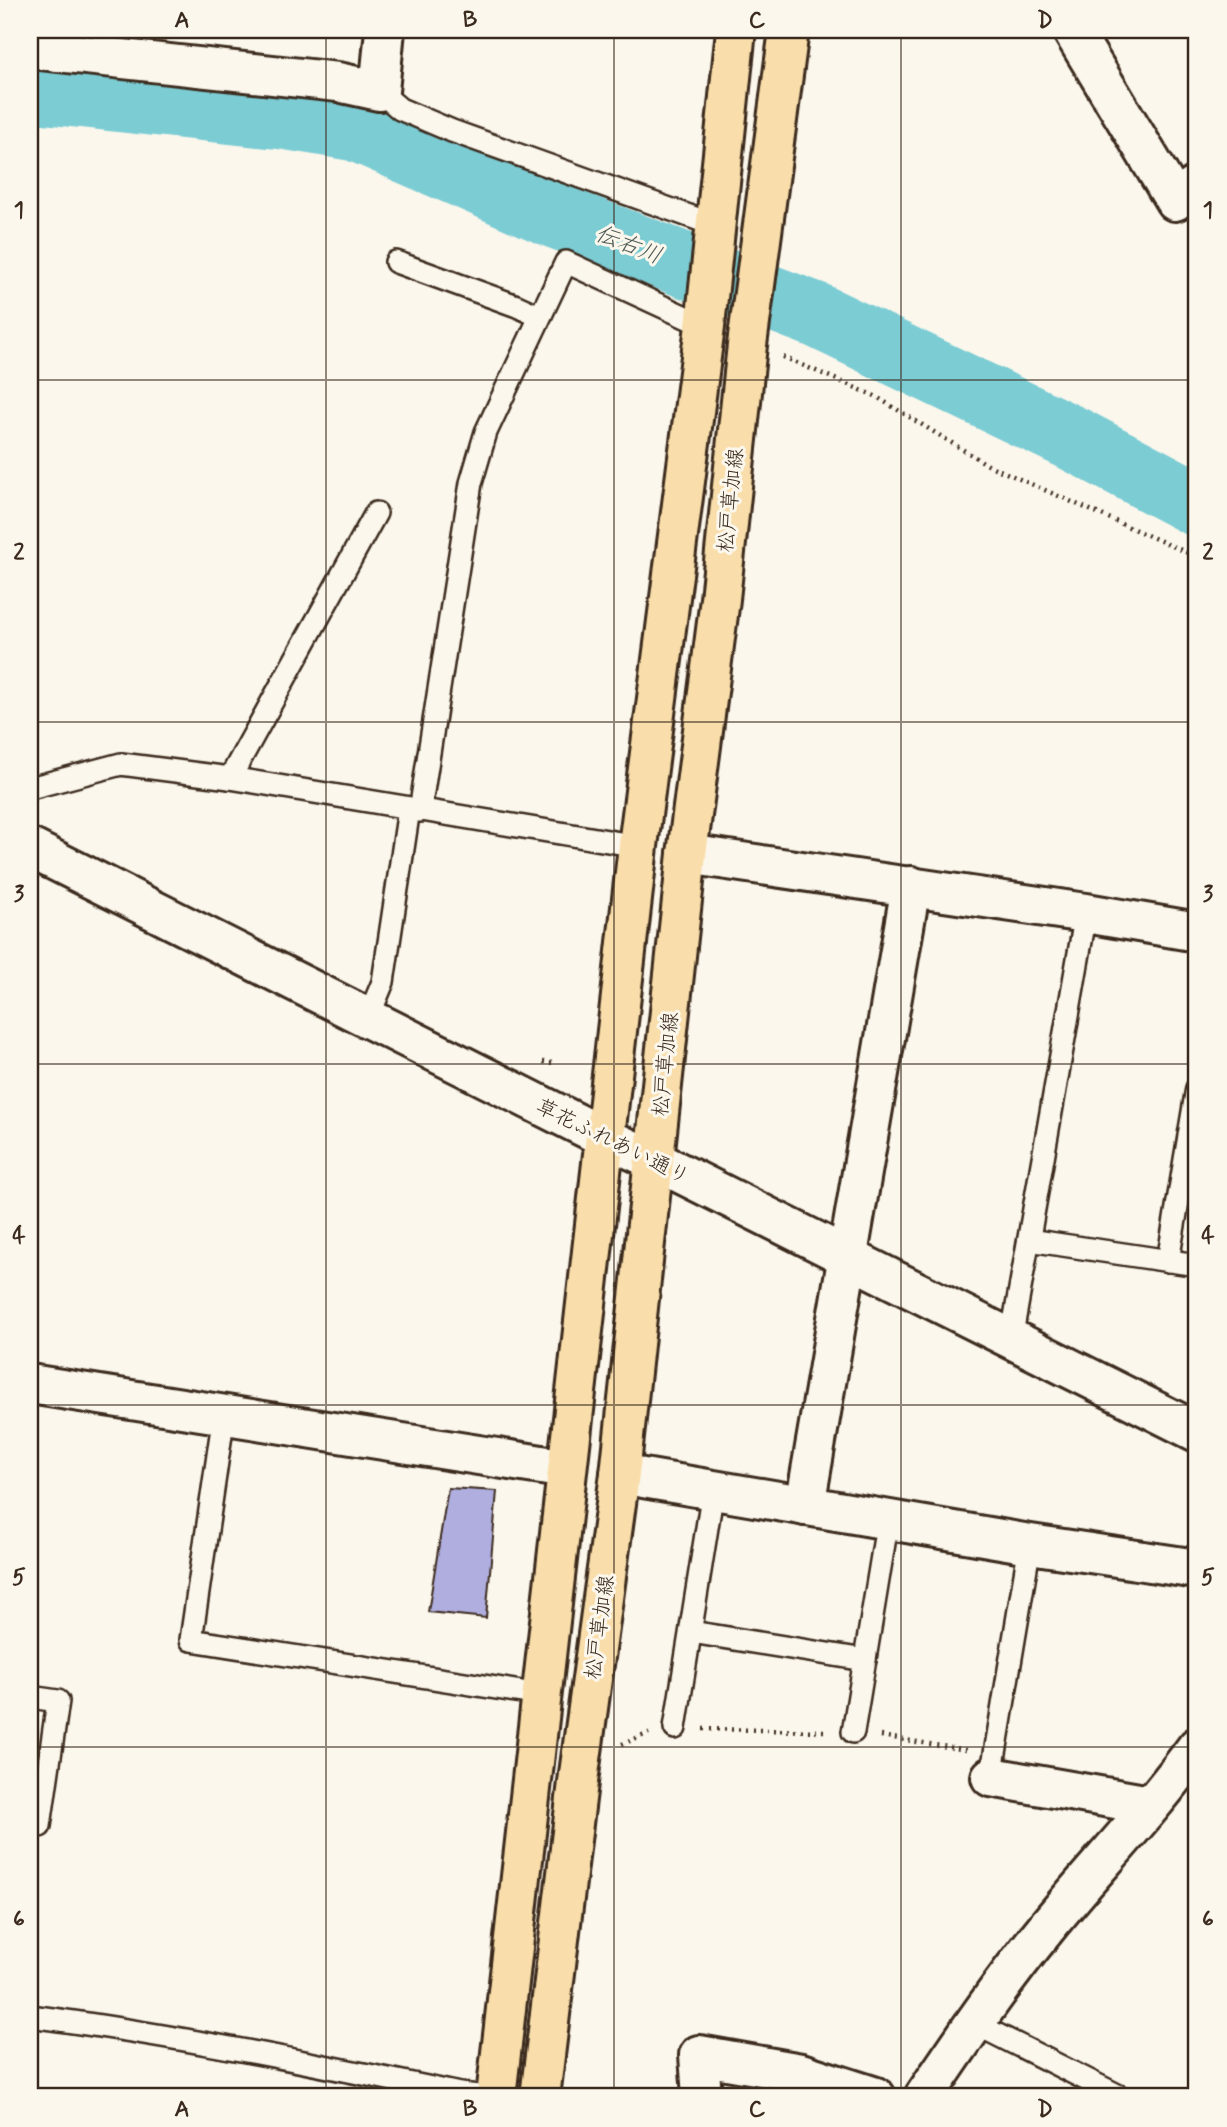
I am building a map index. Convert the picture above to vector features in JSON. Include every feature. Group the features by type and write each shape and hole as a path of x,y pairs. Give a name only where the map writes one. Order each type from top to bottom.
{"main road":[{"path":"496,2097 638,846 717,226 736,30"},
{"name":"松戸草加線","path":"540,2097 579,1774 620,1474 687,854 720,599 761,350 762,236 789,30"}],"street":[{"path":"30,49 338,82 379,91 385,30"},
{"path":"1072,30 1175,201 1197,185"},
{"name":"草花ふれあい通り","path":"30,848 606,1139 654,1160 1197,1432"},
{"path":"687,854 911,886 1197,932"},
{"path":"806,1506 911,886"},
{"path":"30,1384 567,1469"},
{"path":"620,1474 1030,1544 1197,1569"},
{"path":"924,2097 974,2023 1044,1930 1197,1747"},
{"path":"992,1765 1150,1805"},
{"path":"702,2097 699,2055 801,2073 876,2097"}],"lane":[{"path":"379,91 400,109 452,131 717,226"},
{"path":"396,262 539,316"},
{"path":"368,1018 383,982 471,483 486,432 539,316 566,262 705,326"},
{"path":"230,778 376,513"},
{"path":"30,788 121,764 230,778 638,846"},
{"path":"1011,1340 1086,913"},
{"path":"1168,1261 1197,1088"},
{"path":"1029,1240 1197,1265"},
{"path":"224,1415 191,1640 541,1695"},
{"path":"675,1728 713,1490"},
{"path":"853,1732 888,1519"},
{"path":"992,1765 1030,1544"},
{"path":"691,1632 865,1660"},
{"path":"30,1697 58,1701 40,1826 30,1825"},
{"path":"30,2016 135,2030 277,2055 460,2094 489,2097"},
{"path":"974,2023 1121,2097"}],"path":[{"path":"761,350 875,396 988,465 1197,557"},
{"path":"613,1748 656,1731 675,1728 853,1732 992,1765"}],"building":[{"path":"448,1488 497,1491 486,1618 428,1612"}],"waterway":[{"name":"伝右川","path":"30,90 283,117 356,129 553,215 816,315 1072,438 1197,504"}]}
